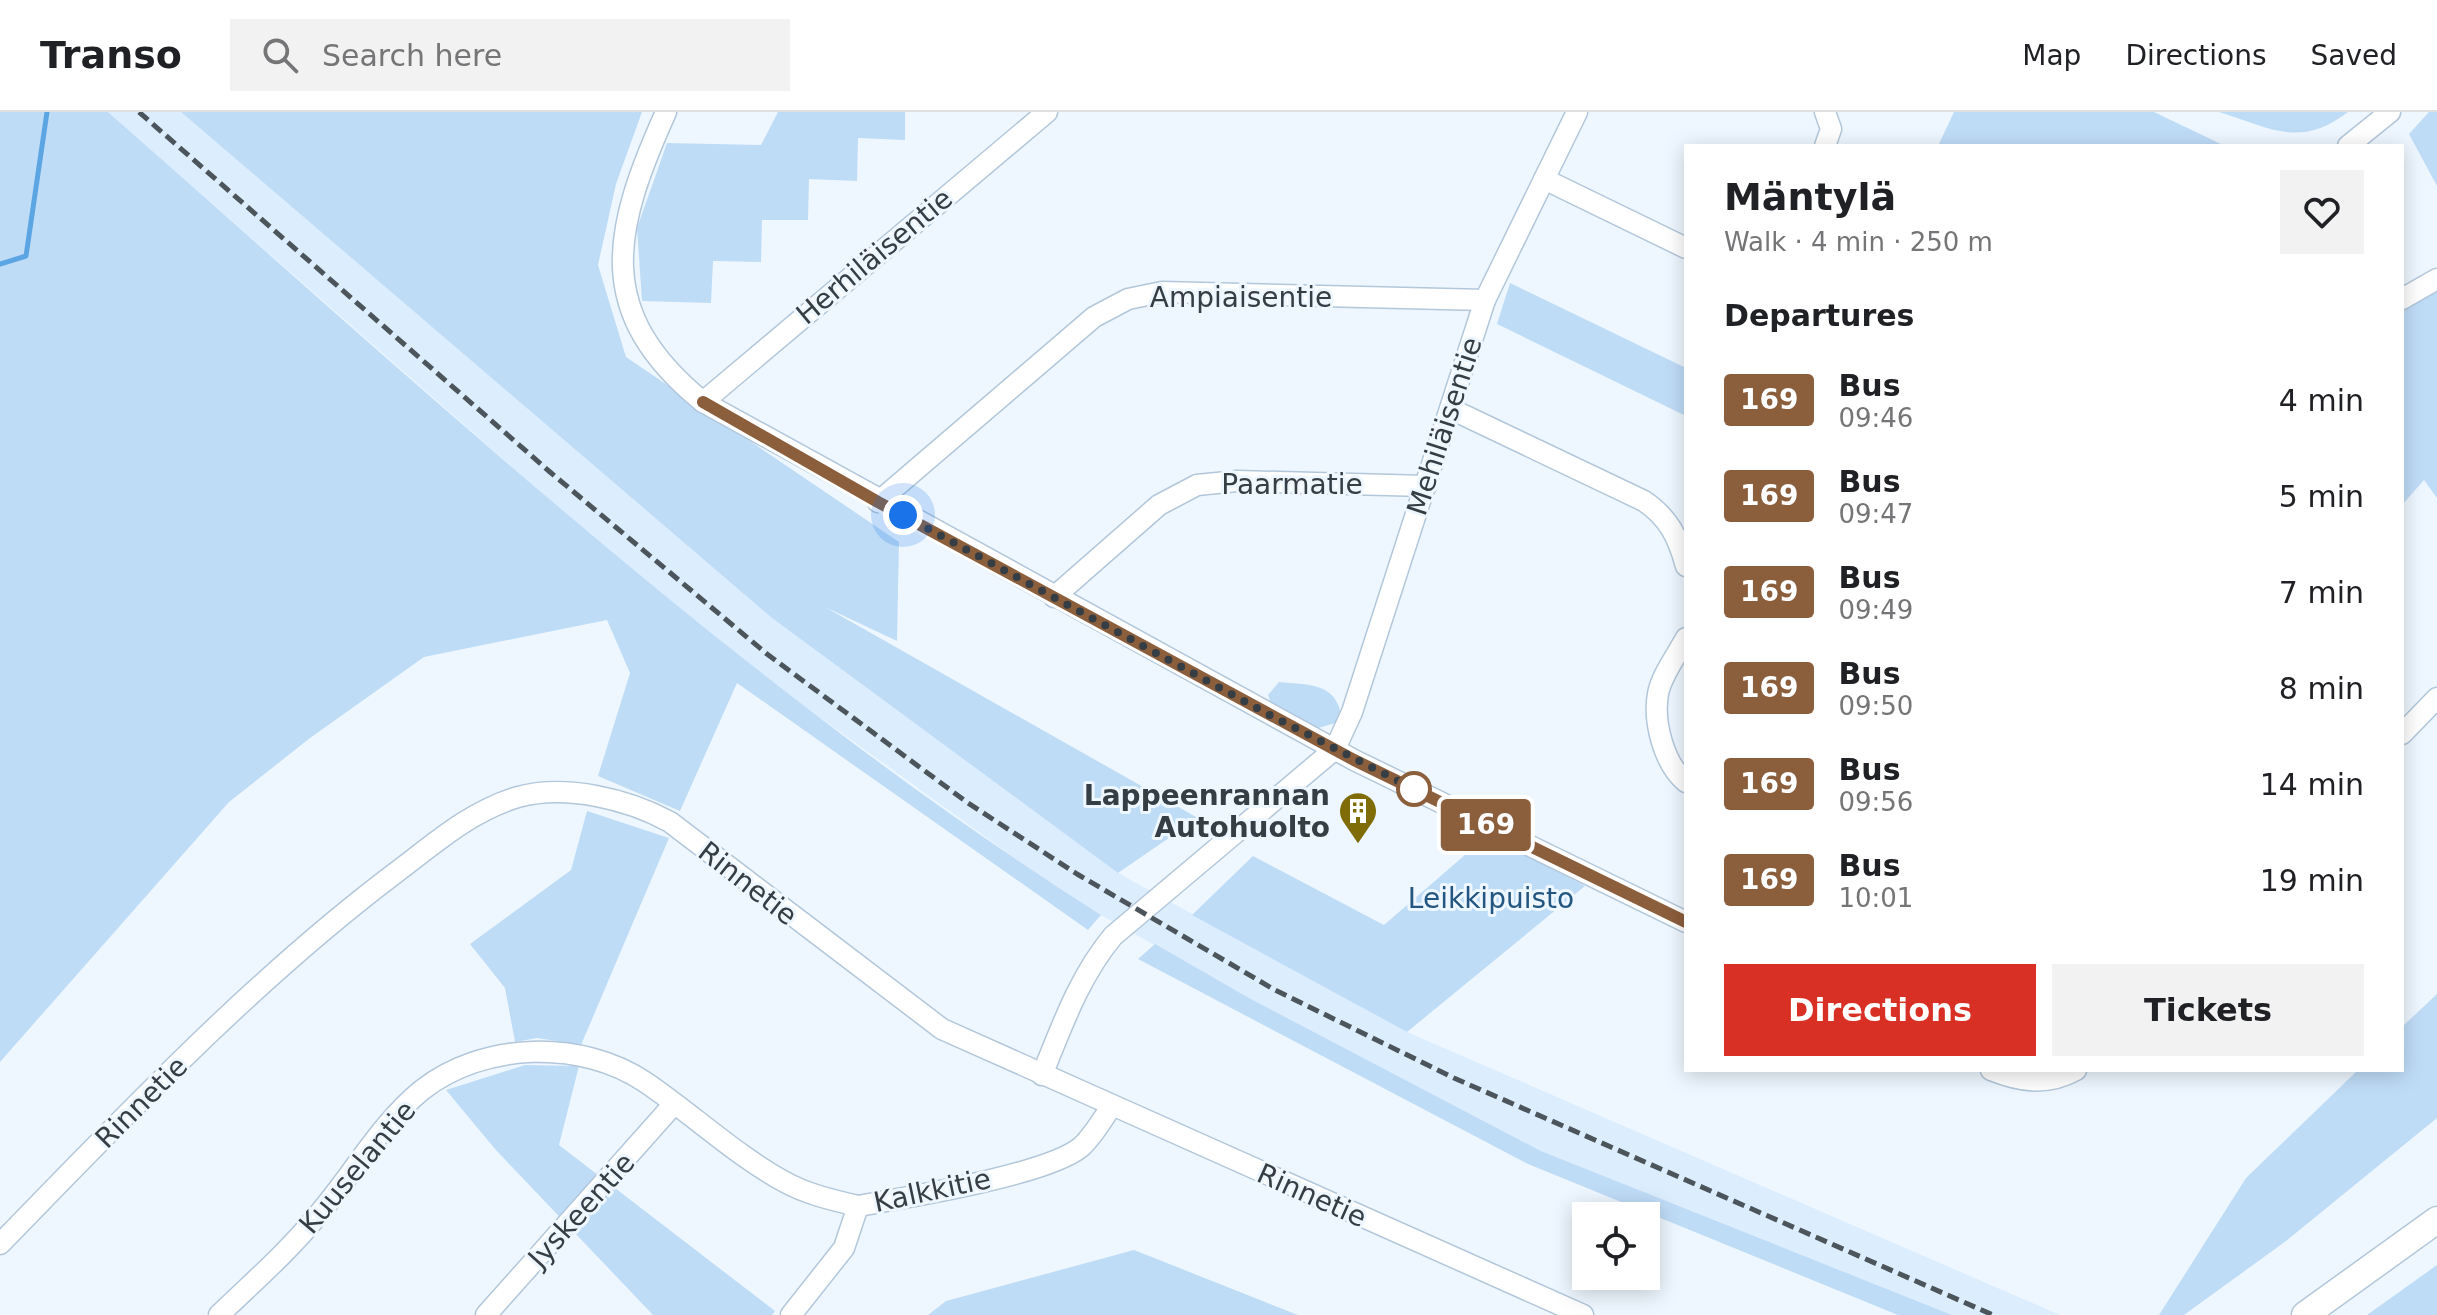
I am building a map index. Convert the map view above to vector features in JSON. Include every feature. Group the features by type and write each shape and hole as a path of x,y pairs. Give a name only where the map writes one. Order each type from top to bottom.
{"main road":[{"path":"2305,1315 2437,1220"}],"street":[{"path":"666,112 627,211 622,260 630,310 654,357 703,402 878,502 1335,749 1684,921"},
{"name":"Herhiläisentie","path":"703,402 1047,112"},
{"name":"Mehiläisentie","path":"1335,749 1352,712 1485,300 1577,112"},
{"path":"1825,112 1831,129 1826,144"},
{"path":"2350,144 2390,112"},
{"path":"1544,179 1684,247"},
{"path":"2404,298 2437,279"},
{"name":"Ampiaisentie","path":"878,502 1094,317 1128,299 1162,292 1485,300"},
{"path":"1451,409 1644,501 1664,515 1676,534 1684,560"},
{"name":"Paarmatie","path":"1054,597 1159,505 1197,485 1237,481 1426,486"},
{"path":"1684,642 1658,692 1657,722 1665,749 1684,779"},
{"path":"2404,732 2437,698"},
{"path":"1042,1075 1078,989 1094,959 1113,936 1335,749"},
{"name":"Rinnetie","path":"0,1244 210,1033 320,930 475,815 519,797 566,793 649,810 670,822 942,1029 1583,1315"},
{"name":"Kuuselantie","path":"219,1315 315,1219 400,1113 424,1089 468,1066 503,1055 536,1052 587,1057 614,1065 783,1181 817,1196 858,1206"},
{"path":"1996,1072 2016,1080 2054,1081 2072,1072"},
{"name":"Jyskeentie","path":"486,1315 674,1104"},
{"name":"Kalkkitie","path":"791,1315 844,1248 858,1206 927,1194 1047,1162 1080,1148 1111,1107"}],"shaded area":[{"path":"108,112 181,112 772,618 1118,873 1407,1032 2060,1315 1952,1315 1541,1151 1249,998 1101,915 1034,872 782,690 593,538"}],"green space":[{"path":"0,112 108,112 468,429 713,634 839,732 968,826 1101,915 1088,930 737,683 680,811 598,776 630,673 607,620 424,657 310,738 229,802 0,1062"},
{"path":"181,112 642,112 616,184 598,265 626,357 899,542 897,641 825,607 1198,818 1118,873 772,618"},
{"path":"778,112 905,112 905,140 858,138 857,181 809,179 808,220 762,220 761,262 713,261 711,303 642,301 637,228 667,143 761,145"},
{"path":"1954,112 2154,112 2221,144 1939,144"},
{"path":"2219,112 2348,112 2315,130 2285,132"},
{"path":"2429,112 2437,112 2437,186 2409,134"},
{"path":"1510,283 1684,367 1684,415 1497,324"},
{"path":"2437,288 2437,498 2424,480 2404,503 2404,304"},
{"path":"1279,682 1309,685 1326,691 1338,704 1341,715 1335,723 1312,730 1273,708 1268,695"},
{"path":"587,811 669,838 581,1045 537,1038 515,1042 505,988 470,944 571,870"},
{"name":"Leikkipuisto","path":"1488,835 1585,886 1407,1032 1192,915 1253,856 1384,925"},
{"path":"1155,944 1249,998 1541,1151 1952,1315 1898,1315 1660,1218 1660,1202 1621,1202 1528,1164 1138,959"},
{"path":"2437,994 2437,1118 2286,1241 2184,1315 2159,1315 2246,1178 2356,1072 2404,1072 2404,1025"},
{"path":"525,1065 579,1066 559,1145 775,1311 772,1315 653,1315 495,1149 446,1090"},
{"path":"1134,1250 1298,1315 928,1315 946,1301"},
{"path":"2437,1265 2437,1315 2367,1315"}],"waterway":[{"path":"0,264 26,256 47,112"}],"railway":[{"path":"139,112 550,472 767,654 968,803 1077,874 1275,990 1454,1078 1993,1315"}],"bus line":[{"name":"169","path":"703,402 878,502 1354,760 1684,921"}],"place":[{"name":"Lappeenrannan Autohuolto","path":"1358,845"}],"route":[{"path":"903,515 1266,713 1414,789"}]}
